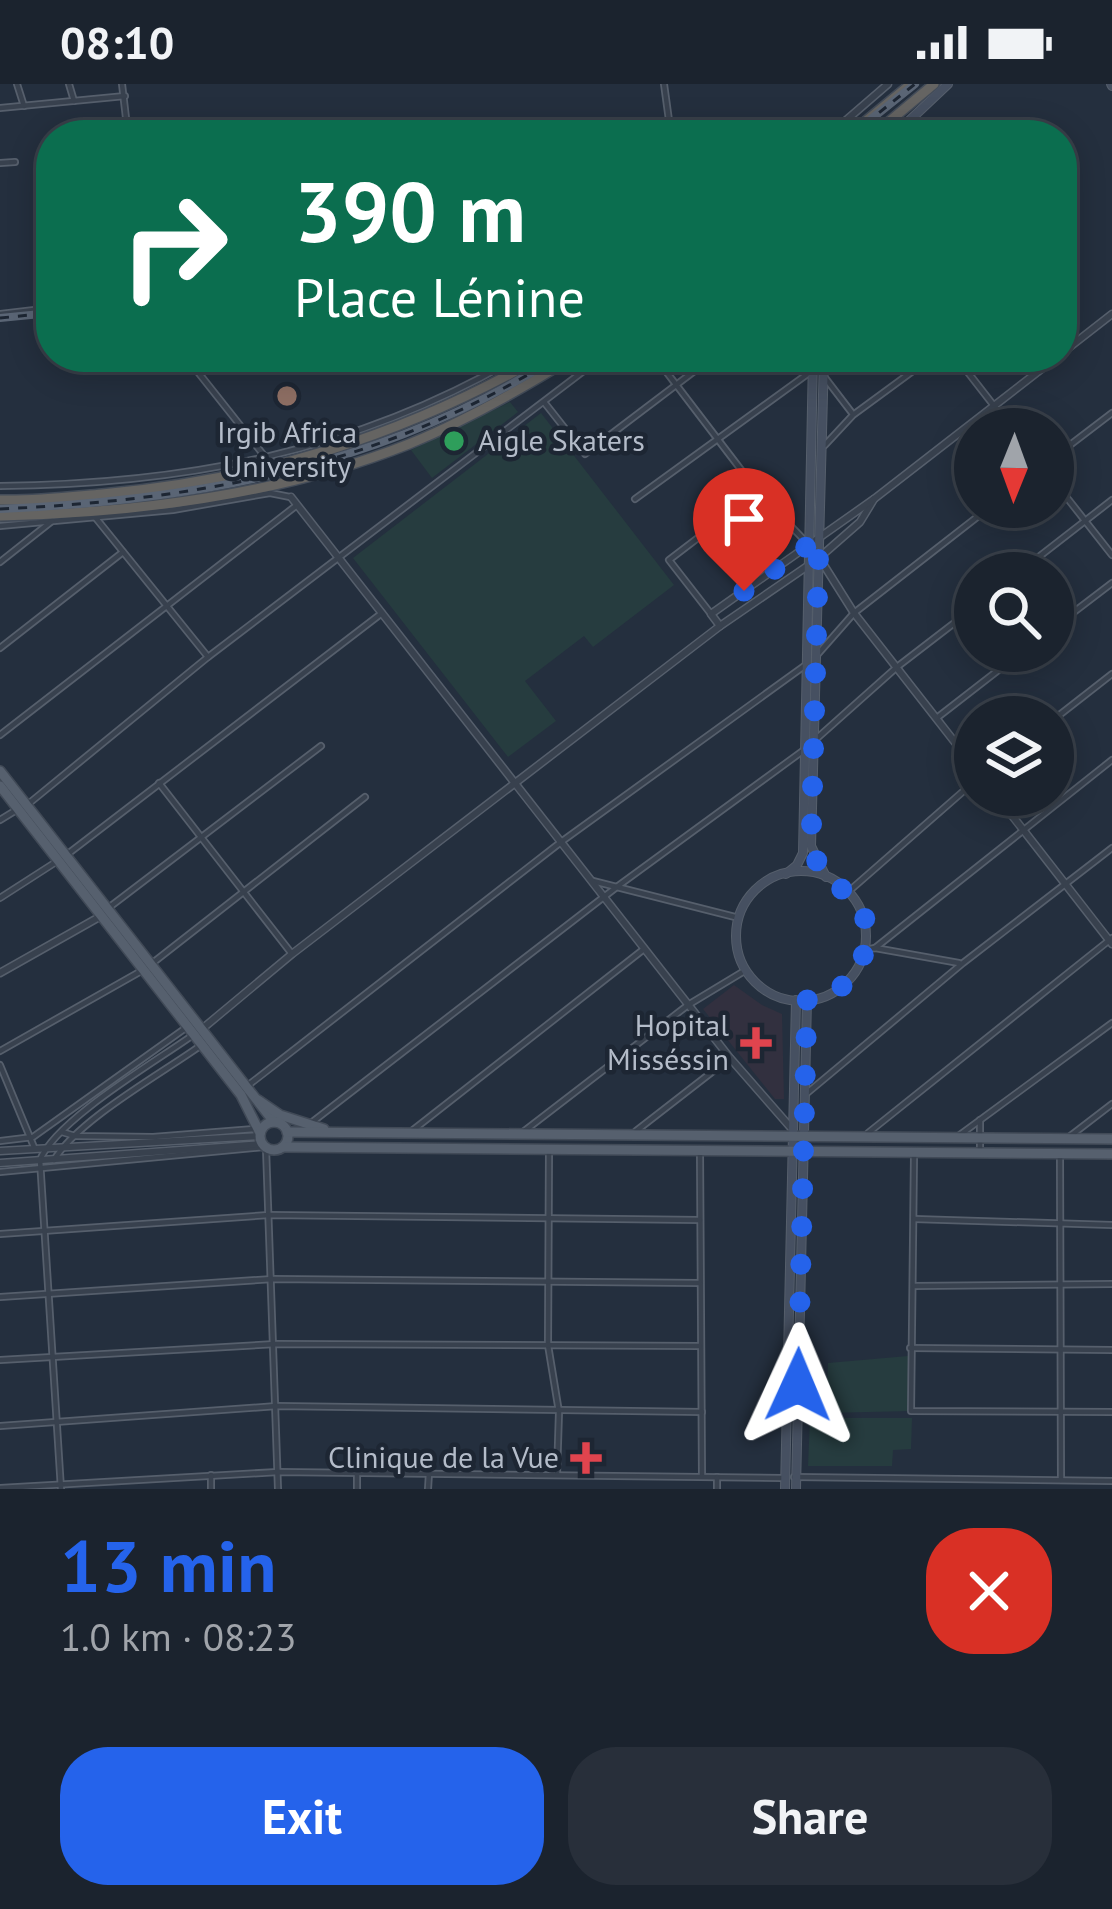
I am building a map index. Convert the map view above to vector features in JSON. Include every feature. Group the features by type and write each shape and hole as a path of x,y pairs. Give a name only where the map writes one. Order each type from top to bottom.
{"highway":[{"path":"867,120 911,84"},
{"path":"891,120 934,84"},
{"path":"0,500 184,485 305,460 417,420 511,372"},
{"path":"0,516 170,502 346,465 459,422 547,372"}],"main road":[{"path":"910,120 948,84"},
{"path":"818,372 821,449 811,846 826,877"},
{"path":"786,874 803,853 807,566 818,372"},
{"path":"0,770 23,807 194,1031 287,1132 1112,1139"},
{"path":"0,786 23,807"},
{"path":"808,872 826,877 848,892 864,919 870,949 844,984 827,995 802,1000 768,992 746,970 737,945 739,918 756,890 786,874 808,872"},
{"path":"798,1137 806,1094 802,1000"},
{"path":"796,1489 789,1481 802,1000"},
{"path":"194,1031 244,1100 262,1139 283,1148 1112,1154"},
{"path":"249,1091 280,1115 353,1133"},
{"path":"262,1139 265,1125 274,1122"},
{"path":"283,1148 287,1132"}],"street":[{"path":"17,84 23,106"},
{"path":"69,84 74,101"},
{"path":"122,84 127,120"},
{"path":"664,84 669,120"},
{"path":"846,120 888,84"},
{"path":"0,108 125,96"},
{"path":"0,164 15,162"},
{"path":"0,314 36,310"},
{"path":"1077,341 1112,314"},
{"path":"198,372 266,458"},
{"path":"0,486 154,478 266,458 411,412 489,372"},
{"path":"0,820 23,807 208,657 583,372"},
{"path":"667,372 758,492 809,545"},
{"path":"544,402 585,454 692,372"},
{"path":"635,499 716,437 818,372 853,415"},
{"path":"821,449 853,415 912,372"},
{"path":"968,372 994,406"},
{"path":"711,614 874,499 1037,372"},
{"path":"1074,442 1112,412"},
{"path":"45,485 47,498"},
{"path":"720,626 669,560 758,492"},
{"path":"0,526 195,507 269,493 291,497 688,1005 798,1137"},
{"path":"61,1486 40,1164 46,1146 720,626 819,558 860,523 874,499"},
{"path":"1045,552 1112,500"},
{"path":"0,735 297,505"},
{"path":"1074,507 1112,555"},
{"path":"95,517 208,657"},
{"path":"0,562 52,520"},
{"path":"816,656 854,613 963,528"},
{"path":"0,648 123,552"},
{"path":"819,558 854,613 954,741"},
{"path":"1074,612 1112,583"},
{"path":"0,898 62,858 382,613"},
{"path":"815,740 954,623"},
{"path":"249,1091 561,842 807,664"},
{"path":"936,718 996,672"},
{"path":"1074,704 1112,674"},
{"path":"0,973 104,912 321,746"},
{"path":"309,1125 804,750"},
{"path":"870,949 1112,760"},
{"path":"158,781 292,953"},
{"path":"0,1051 147,968 365,797"},
{"path":"848,892 954,799"},
{"path":"861,1139 1111,941 1012,816"},
{"path":"806,1094 963,963 1112,848"},
{"path":"592,881 739,918"},
{"path":"408,1134 644,949"},
{"path":"870,949 963,963"},
{"path":"519,1135 688,1005 746,970"},
{"path":"956,1138 1112,1023"},
{"path":"0,1141 33,1137 194,1031"},
{"path":"54,1160 62,1146 201,1045"},
{"path":"632,1135 730,1058"},
{"path":"0,1065 34,1147"},
{"path":"1067,1138 1112,1103"},
{"path":"980,1120 980,1154"},
{"path":"61,1132 262,1139"},
{"path":"0,1150 262,1139"},
{"path":"40,1164 262,1139"},
{"path":"0,1167 262,1139"},
{"path":"262,1139 276,1344 278,1489"},
{"path":"549,1149 548,1346 559,1412 557,1474"},
{"path":"700,1150 702,1476"},
{"path":"914,1154 911,1411 1112,1412"},
{"path":"1060,1154 1060,1480"},
{"path":"0,1234 269,1215 700,1220"},
{"path":"914,1219 1112,1225"},
{"path":"0,1297 272,1279 700,1283"},
{"path":"913,1286 1112,1284"},
{"path":"0,1360 276,1344 700,1346"},
{"path":"910,1348 1112,1350"},
{"path":"0,1426 278,1406 702,1412"},
{"path":"0,1488 127,1485 278,1472 789,1481 865,1478 1041,1485 1060,1480 1112,1481"},
{"path":"357,1472 357,1489"},
{"path":"428,1489 429,1473"},
{"path":"495,1474 495,1489"},
{"path":"211,1475 211,1489"},
{"path":"647,1475 647,1489"},
{"path":"578,1476 578,1489"},
{"path":"717,1477 717,1489"},
{"path":"865,1478 866,1489"}],"shaded area":[{"name":"Hopital Misséssin","path":"734,985 782,1014 784,1099 775,1099 703,1009"}],"green space":[{"name":"Aigle Skaters","path":"510,402 518,412 432,478 411,450"},
{"path":"541,413 674,585 593,647 584,636 525,681 556,721 508,757 353,558"},
{"path":"908,1356 911,1411 826,1413 828,1363"},
{"path":"810,1418 912,1418 911,1449 893,1450 892,1466 808,1466"}],"railway":[{"path":"870,120 915,84"},
{"path":"0,318 36,314"},
{"path":"0,509 148,497 289,470 426,425 531,372"}],"place":[{"name":"Irgib Africa University","path":"287,396"},
{"name":"Aigle Skaters","path":"454,441"},
{"name":"Hopital Misséssin","path":"756,1043"},
{"name":"Clinique de la Vue","path":"586,1458"}],"route":[{"path":"744,591 819,538 811,846 826,877 855,900 866,930 862,957 849,980 827,995 807,1000 798,1385"}]}
